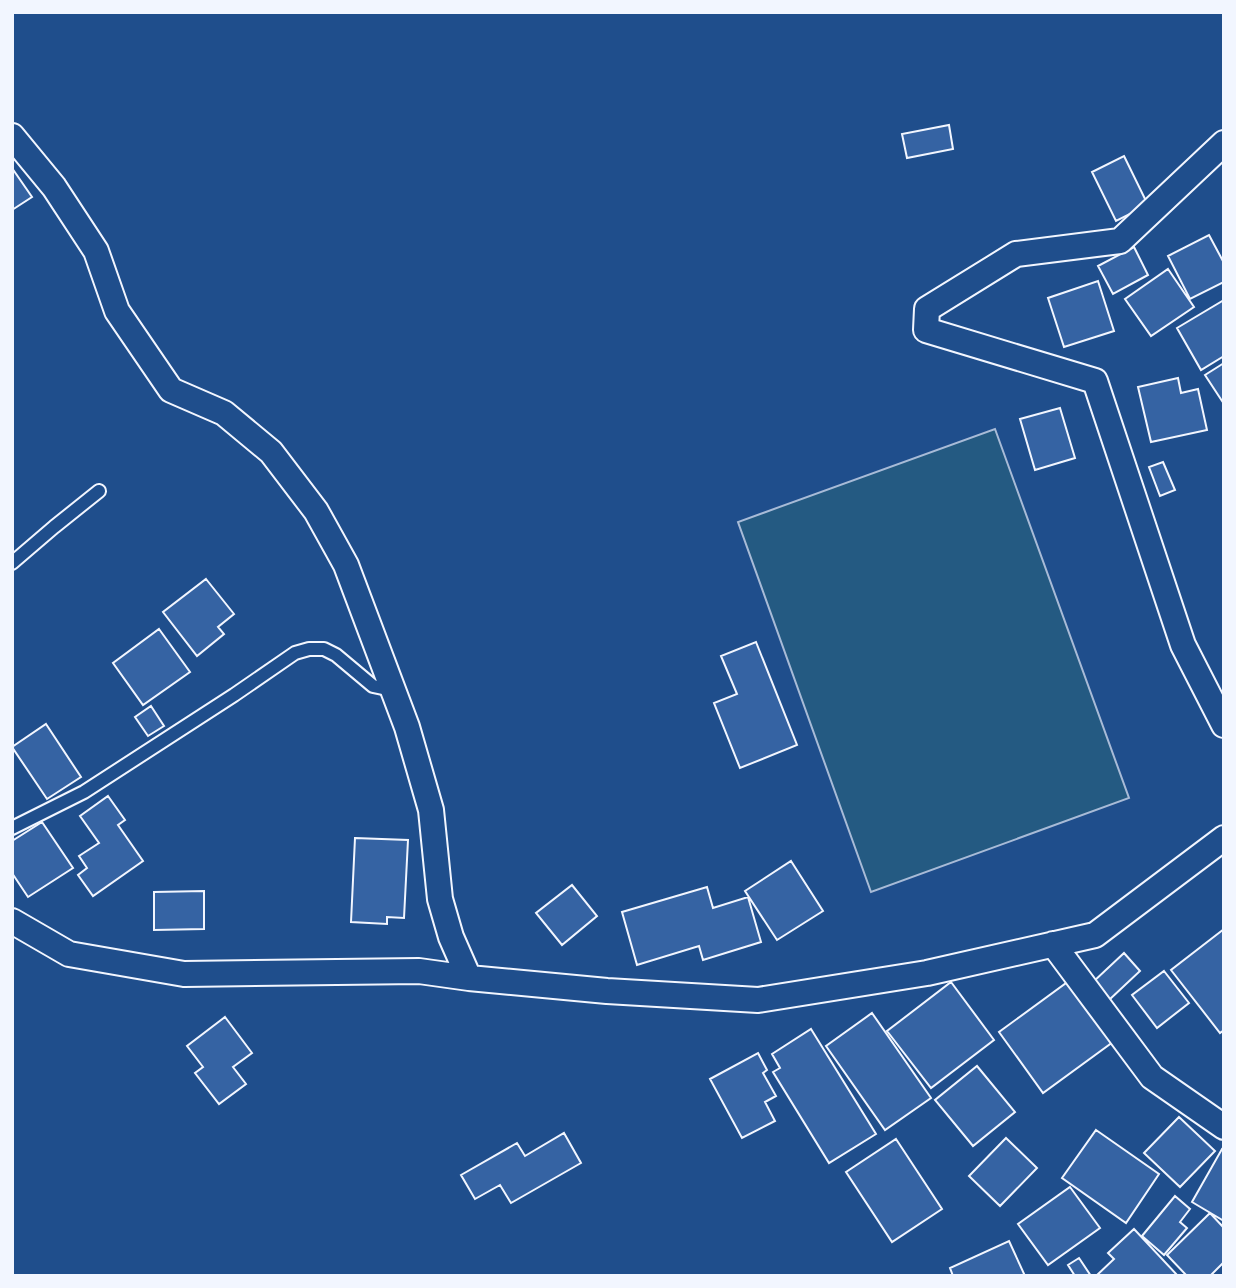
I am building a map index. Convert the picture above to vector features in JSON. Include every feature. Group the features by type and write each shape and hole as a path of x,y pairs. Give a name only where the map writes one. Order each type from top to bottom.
{"street":[{"path":"12,136 54,187 96,251 117,311 171,390 224,413 271,452 316,511 346,565 408,727 430,810 440,899 469,978"},
{"path":"1224,143 1120,241 1016,254 927,309 926,330 1095,381 1183,645 1224,725"},
{"path":"12,921 69,954 184,974 419,971 607,991 758,1000 927,973 1095,935 1224,838"},
{"path":"1053,944 1152,1077 1224,1127"}],"lane":[{"path":"12,563 99,491"},
{"path":"12,828 84,792 295,653 324,649 337,655 373,686 394,691"}],"shaded area":[{"path":"995,429 1129,798 871,892 738,522"}],"building":[{"path":"949,125 953,149 907,158 902,134"},
{"path":"1124,156 1148,205 1116,221 1092,172"},
{"path":"12,168 32,197 12,210"},
{"path":"1209,235 1224,263 1224,282 1190,299 1168,256"},
{"path":"1134,247 1148,275 1113,294 1098,266"},
{"path":"1168,269 1194,307 1151,336 1125,299"},
{"path":"1098,281 1114,331 1064,347 1048,298"},
{"path":"1224,300 1224,356 1201,370 1177,328"},
{"path":"1224,363 1224,404 1205,375"},
{"path":"1178,378 1181,393 1198,389 1207,430 1151,442 1138,387"},
{"path":"1060,408 1075,458 1035,470 1020,419"},
{"path":"1163,462 1175,490 1160,496 1149,467"},
{"path":"206,579 234,614 218,627 224,634 197,656 163,612"},
{"path":"159,629 190,672 143,705 113,663"},
{"path":"756,642 797,745 740,768 714,703 737,694 721,656"},
{"path":"151,706 164,726 148,736 135,717"},
{"path":"46,724 81,777 47,799 12,747"},
{"path":"108,796 125,820 118,825 143,861 93,896 78,875 87,868 79,856 99,843 80,816"},
{"path":"42,822 73,868 28,897 12,873 12,841"},
{"path":"355,838 408,840 404,918 387,917 387,924 351,922"},
{"path":"791,861 823,911 777,940 745,891"},
{"path":"572,885 597,916 562,945 536,913"},
{"path":"707,887 713,908 748,897 761,942 703,960 699,946 637,965 622,912"},
{"path":"204,891 204,929 154,930 154,892"},
{"path":"1224,929 1224,1030 1220,1033 1171,970"},
{"path":"1124,953 1140,971 1109,1000 1093,982"},
{"path":"1164,971 1189,1003 1157,1028 1132,995"},
{"path":"1073,978 1117,1039 1043,1093 999,1032"},
{"path":"951,982 994,1040 931,1088 887,1031"},
{"path":"872,1013 931,1098 885,1130 826,1046"},
{"path":"225,1017 252,1053 233,1067 246,1084 219,1104 195,1073 203,1067 187,1046"},
{"path":"811,1029 876,1134 829,1163 773,1072 780,1068 772,1054"},
{"path":"758,1053 767,1070 763,1073 776,1096 765,1102 775,1121 742,1138 710,1079"},
{"path":"977,1066 1015,1112 973,1146 935,1100"},
{"path":"1179,1117 1215,1151 1180,1187 1144,1153"},
{"path":"1096,1130 1159,1174 1126,1223 1062,1178"},
{"path":"564,1133 581,1163 511,1203 500,1185 475,1199 461,1175 517,1143 525,1156"},
{"path":"1006,1138 1037,1168 1000,1206 969,1176"},
{"path":"896,1139 942,1209 892,1242 846,1172"},
{"path":"1222,1149 1224,1150 1224,1221 1192,1202"},
{"path":"1070,1187 1100,1228 1048,1265 1018,1224"},
{"path":"1175,1196 1190,1209 1180,1222 1187,1228 1164,1255 1142,1236"},
{"path":"1210,1213 1224,1228 1224,1262 1210,1276 1187,1276 1167,1255"},
{"path":"1134,1229 1178,1276 1096,1276 1114,1259 1108,1253"},
{"path":"1009,1241 1025,1276 953,1276 950,1268"},
{"path":"1079,1258 1091,1276 1075,1276 1068,1265"}]}
